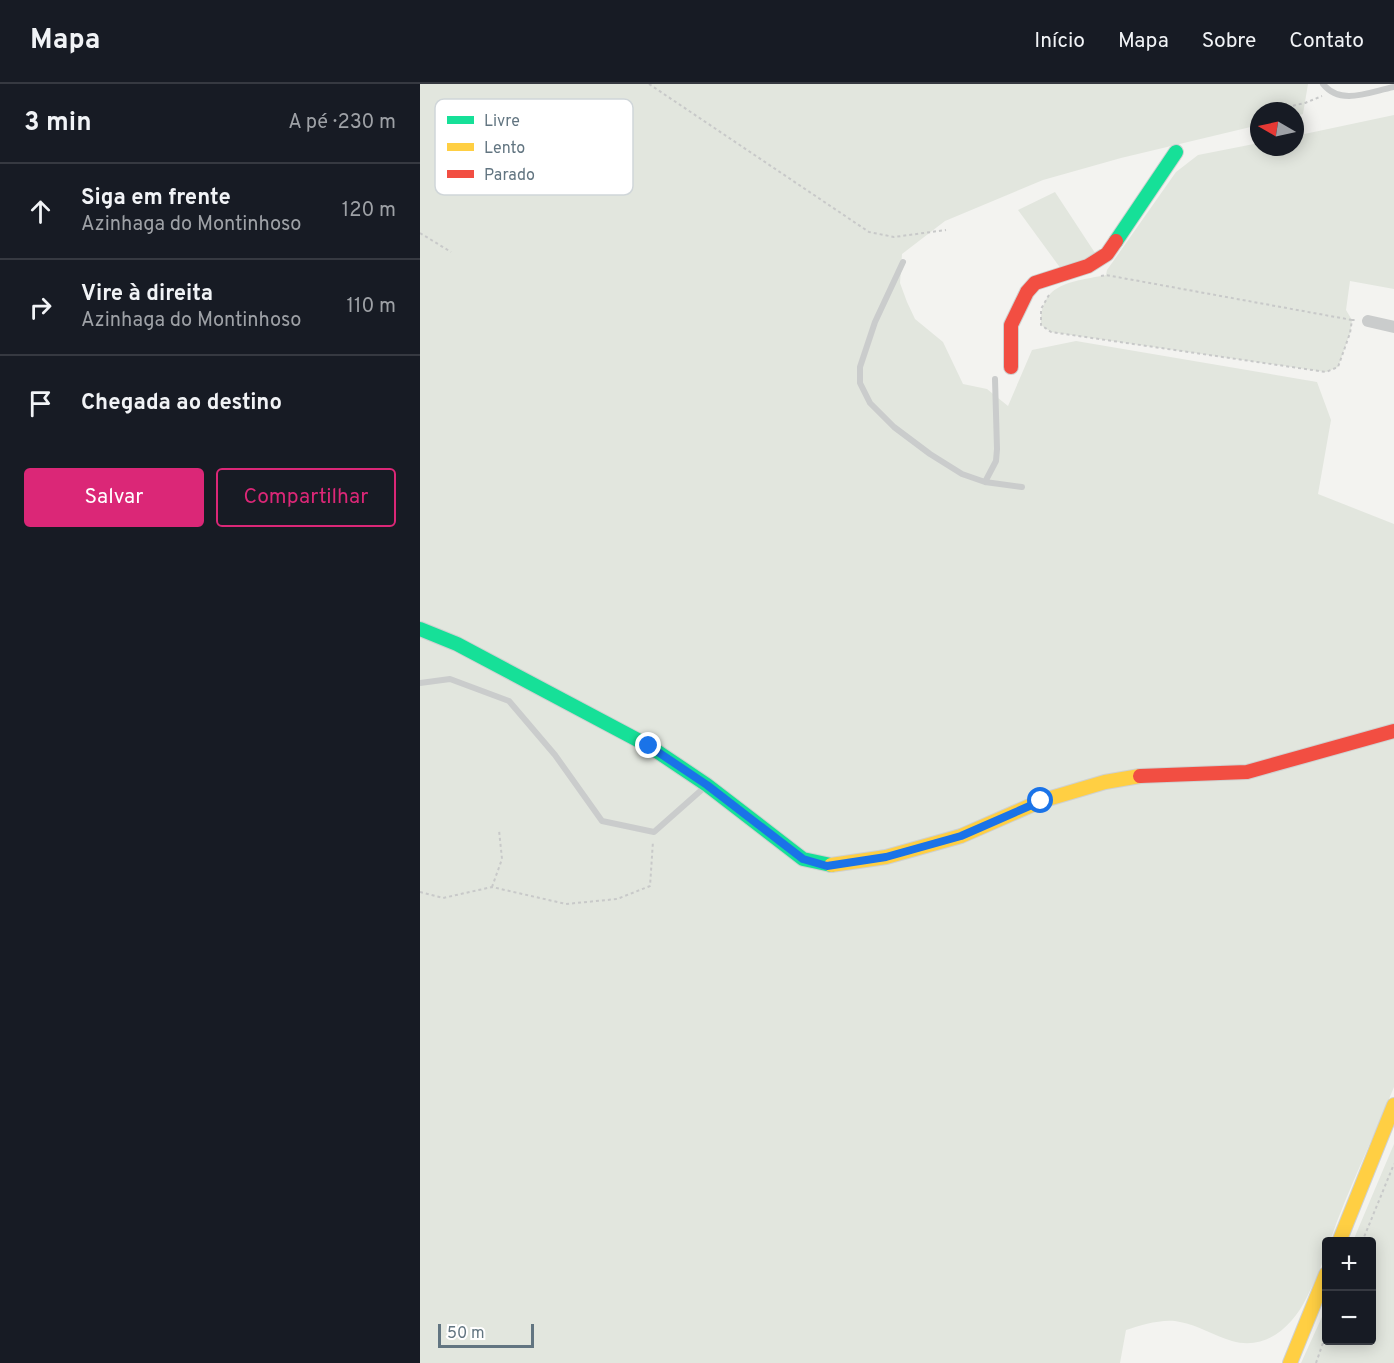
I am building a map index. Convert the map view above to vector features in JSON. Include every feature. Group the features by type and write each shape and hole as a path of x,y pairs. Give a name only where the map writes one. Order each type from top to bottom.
{"street":[{"path":"1011,367 1011,325 1027,292 1035,284 1045,279 1088,266 1107,254 1176,152"},
{"path":"1368,321 1394,327"},
{"path":"420,629 457,644 649,746 707,785 803,859 827,866 886,857 961,836 1041,801 1105,782 1150,774 1248,772 1394,731"},
{"path":"1341,1237 1394,1105"},
{"path":"1290,1363 1322,1284"}],"lane":[{"path":"1323,84 1330,93 1343,97 1394,87"},
{"path":"903,262 879,312 860,368 860,382 870,403 894,427 962,474 985,482 1022,487"},
{"path":"985,482 996,461 994,379"},
{"path":"420,683 450,679 509,701 555,755 602,821 654,832 707,785"}],"path":[{"path":"648,84 869,232 894,237 946,230"},
{"path":"1304,104 1330,93"},
{"path":"420,233 451,252"},
{"path":"1096,277 1107,275 1368,321"},
{"path":"1050,292 1041,309 1041,325 1051,332 1326,372 1338,367 1352,320"},
{"path":"492,887 502,859 499,830"},
{"path":"420,892 442,898 492,887 566,904 617,899 650,886 654,832"},
{"path":"1364,1237 1394,1164"},
{"path":"1316,1363 1322,1345"}],"shaded area":[{"path":"420,84 1308,84 1304,108 1304,102 1250,102 1250,127 1121,158 1043,180 945,221 902,254 900,283 915,319 943,342 963,384 987,389 1008,406 1032,350 1076,341 1317,382 1331,420 1318,494 1394,524 1394,1087 1332,1237 1322,1237 1322,1263 1294,1318 1277,1334 1267,1339 1244,1343 1225,1339 1187,1323 1167,1321 1153,1323 1126,1330 1120,1363 420,1363"},
{"path":"1394,115 1394,289 1350,281 1346,310 1352,320 1338,367 1326,372 1051,332 1041,325 1042,311 1052,292 1060,286 1106,275 1107,270 1176,172 1198,155 1250,145 1250,156 1304,156 1304,134"},
{"path":"1055,192 1099,259 1064,273 1018,210"},
{"path":"1394,1144 1394,1363 1301,1363 1322,1317 1322,1345 1376,1345 1376,1237 1355,1237"}],"traffic: fast":[{"path":"1116,241 1176,152"},
{"path":"420,629 457,644 649,746 707,785 803,859 831,865"}],"traffic: slow":[{"path":"831,865 886,857 961,836 1041,801 1105,782 1140,776"},
{"path":"1341,1237 1394,1105"},
{"path":"1290,1363 1322,1284"}],"traffic: jam":[{"path":"1011,367 1011,325 1027,292 1035,283 1088,266 1107,254 1116,241"},
{"path":"1140,776 1247,772 1394,731"}],"route":[{"path":"649,746 707,785 803,859 827,866 886,857 961,836 1041,801"}]}
